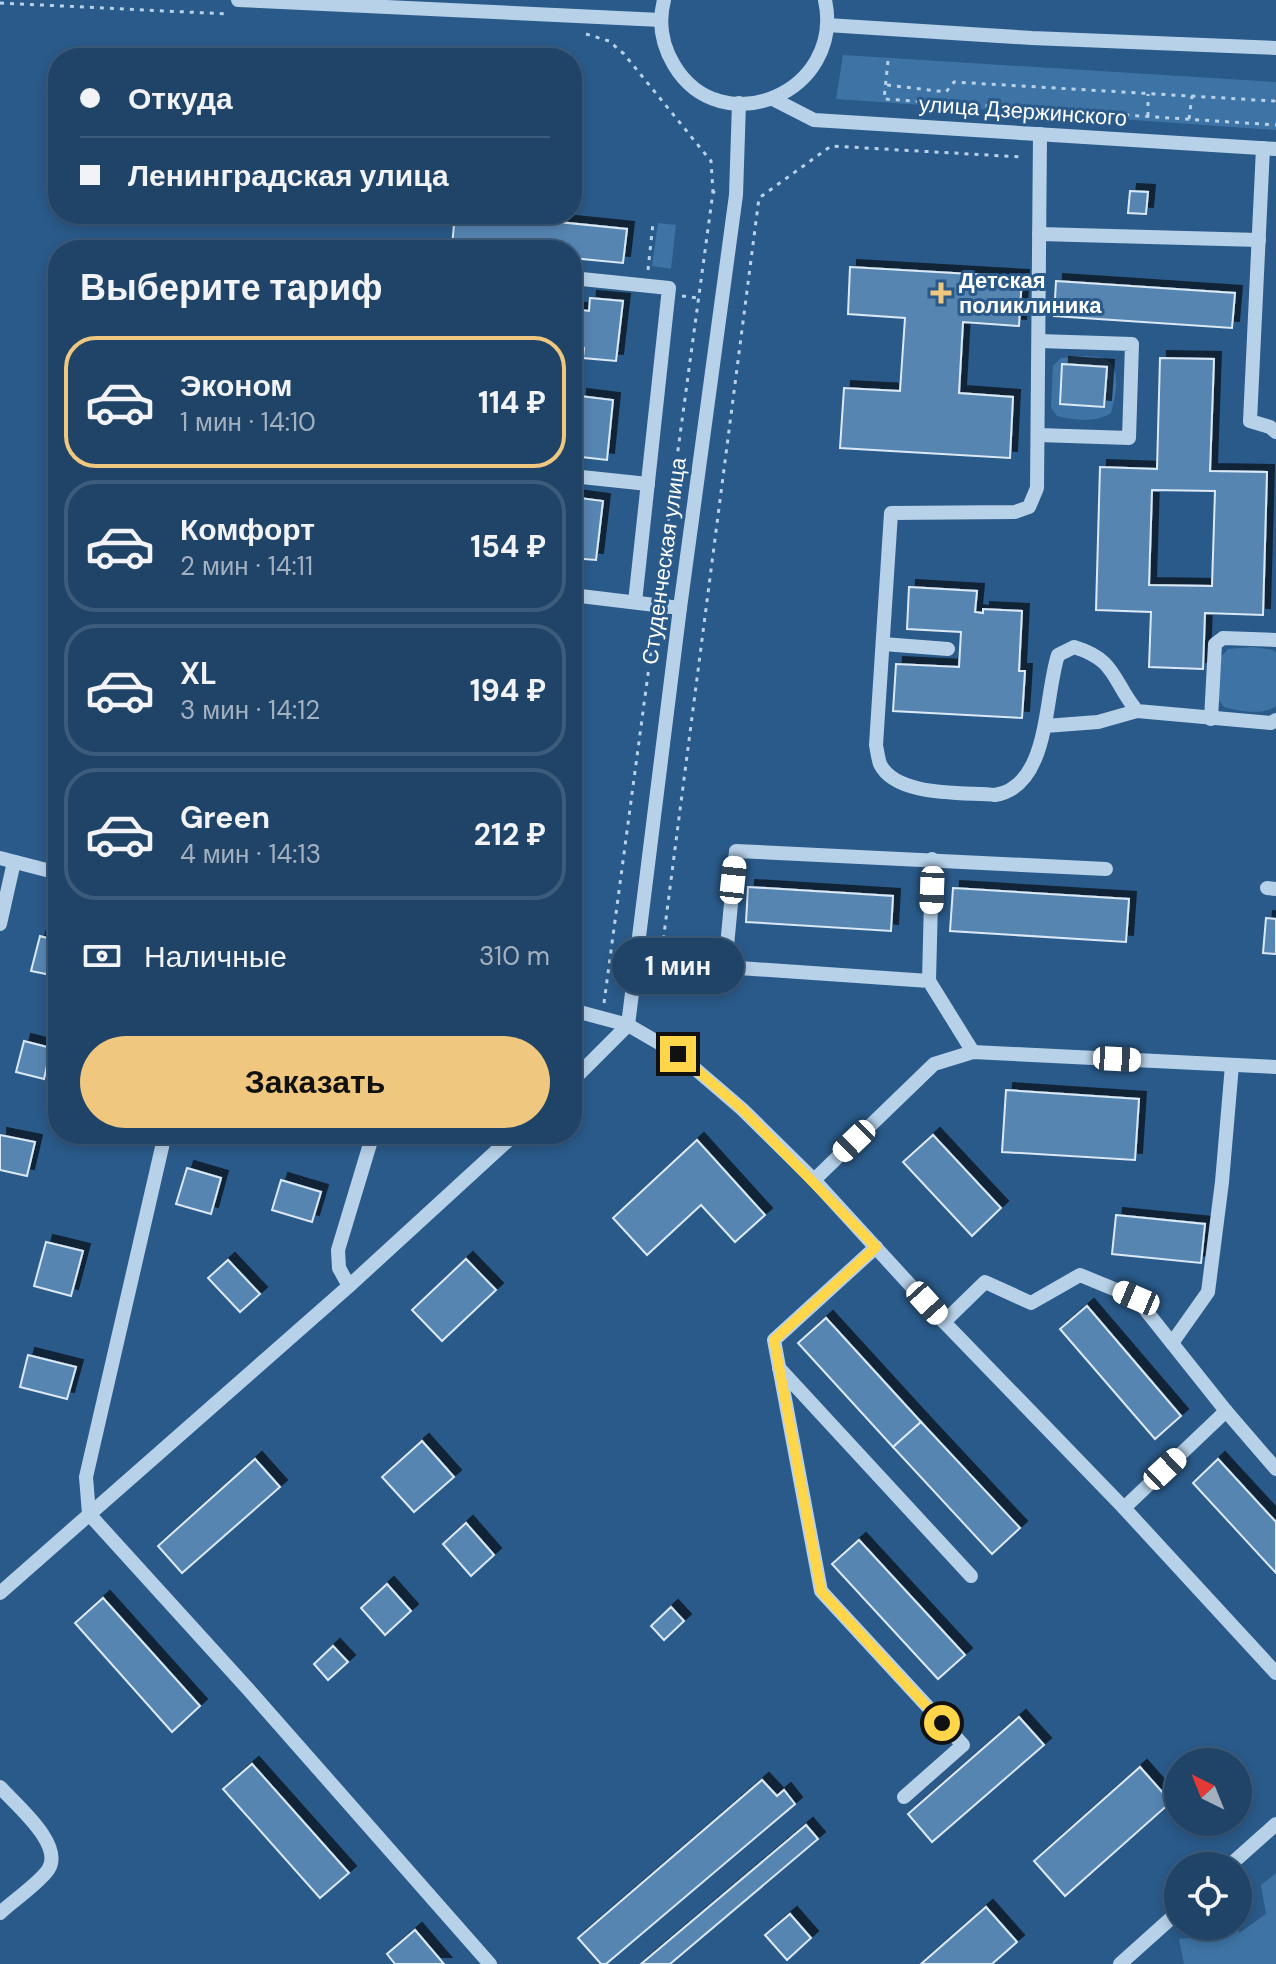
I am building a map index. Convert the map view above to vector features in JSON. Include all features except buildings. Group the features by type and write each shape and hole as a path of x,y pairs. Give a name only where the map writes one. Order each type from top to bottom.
{"street":[{"path":"664,0 662,37 678,72 707,96 725,102 749,104 773,99 796,86 815,66 826,42 825,0"},
{"path":"240,7 354,3 661,20"},
{"path":"827,25 1032,38 1276,48"},
{"name":"улица Дзержинского","path":"773,99 814,120 1270,148"},
{"name":"Студенческая улица","path":"628,1025 736,195 739,103"},
{"path":"1040,134 1037,488 1029,507 1015,512 891,513 876,745 881,765 893,779 908,787 995,795 1009,792 1022,783 1029,772 1045,726 1058,655 1074,647 1089,651 1105,661 1137,711"},
{"path":"1270,148 1259,240 1250,421 1276,432"},
{"path":"1039,234 1259,240"},
{"path":"582,279 669,288 635,602"},
{"path":"1038,435 1129,438 1132,344 1039,341"},
{"path":"582,477 648,484"},
{"path":"582,596 680,608"},
{"path":"1211,719 1215,644 1223,638 1276,640"},
{"path":"883,644 948,649"},
{"path":"1045,726 1098,722 1137,711 1271,723 1276,720"},
{"path":"929,981 725,967 736,851 1106,869"},
{"path":"932,859 929,981 973,1052"},
{"path":"0,924 7,860 48,870"},
{"path":"582,1013 628,1025 678,1054 742,1109 814,1180 1276,1673"},
{"path":"582,1071 628,1025"},
{"path":"814,1180 934,1064 973,1052 1276,1067"},
{"path":"1172,1343 1208,1292 1232,1065"},
{"path":"163,1144 86,1477 89,1514 490,1964"},
{"path":"349,1286 339,1268 338,1250 370,1144"},
{"path":"0,1593 349,1286 504,1144"},
{"path":"876,1247 774,1340 821,1591 963,1745 904,1797"},
{"path":"944,1322 985,1282 1031,1303 1080,1275 1136,1298 1276,1469"},
{"path":"779,1367 971,1576"},
{"path":"1124,1508 1226,1411"},
{"path":"0,1787 50,1842 51,1857 49,1869 0,1913"},
{"path":"1245,1852 1276,1824"},
{"path":"1120,1964 1164,1925"}],"path":[{"path":"0,3 240,7"},
{"path":"574,30 609,41 624,54 711,161 713,192 602,1018"},
{"path":"888,61 884,99 1276,125"},
{"path":"945,103 946,92 954,82 1274,101 1276,105"},
{"path":"886,85 946,92"},
{"path":"934,102 935,91 946,92"},
{"path":"1148,94 1148,116"},
{"path":"1189,119 1192,96"},
{"path":"713,192 759,198 831,146 1040,158"},
{"path":"635,969 659,973 759,198"},
{"path":"647,286 653,223"}],"shaded area":[{"path":"843,55 1276,82 1276,130 836,99"},
{"path":"658,223 676,225 671,269 652,266"},
{"path":"1061,358 1103,358 1114,369 1116,384 1111,413 1092,419 1057,416 1051,408 1053,366"},
{"path":"1252,647 1276,653 1276,706 1258,712 1224,707 1218,699 1220,658 1228,649"},
{"path":"1276,1873 1276,1964 1184,1964 1179,1940 1252,1940 1252,1924 1266,1914 1261,1885"}],"place":[{"name":"Детская поликлиника","path":"941,293"}],"route":[{"path":"678,1054 742,1109 876,1247 774,1340 821,1591 942,1723"}]}
